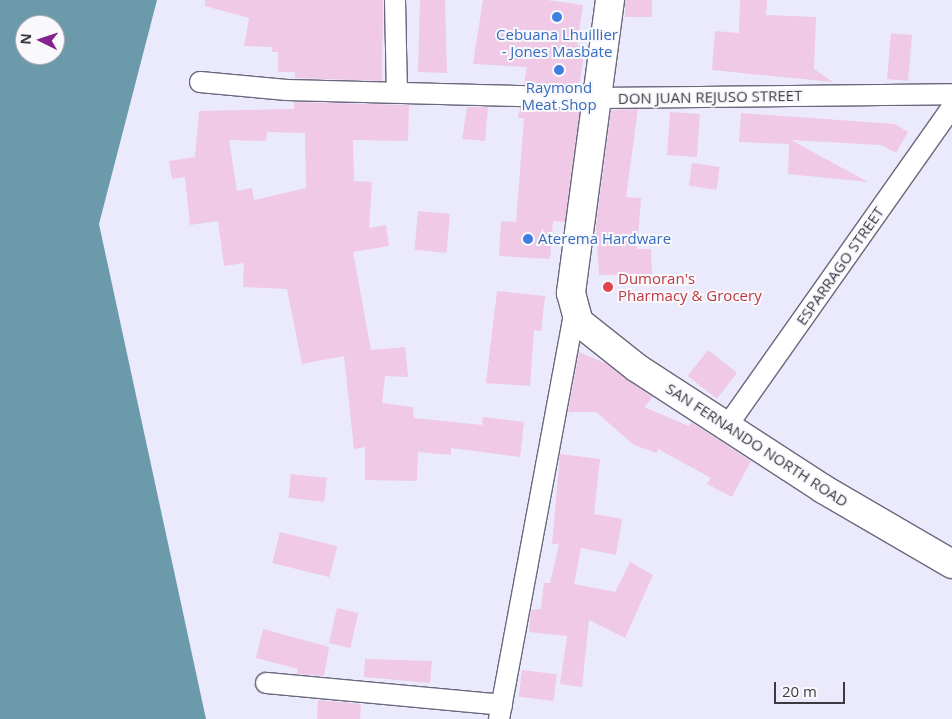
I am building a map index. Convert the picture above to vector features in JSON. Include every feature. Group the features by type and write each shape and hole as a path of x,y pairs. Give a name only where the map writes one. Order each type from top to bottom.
{"main road":[{"path":"575,310 571,293 595,98 610,0"},
{"name":"SAN FERNANDO NORTH ROAD","path":"575,310 580,322 637,368 823,489 952,564"}],"street":[{"path":"396,0 396,92"},
{"name":"DON JUAN REJUSO STREET","path":"200,82 288,90 595,98 952,94"},
{"name":"ESPARRAGO STREET","path":"727,426 952,107"},
{"path":"266,683 500,712 575,310"}],"water":[{"path":"0,0 157,0 99,224 206,719 0,719"}],"building":[{"path":"205,0 383,0 382,81 295,78 295,72 278,72 278,52 272,52 272,47 244,46 249,18 205,6"},
{"path":"420,0 445,0 447,73 418,72"},
{"path":"483,0 547,0 583,5 577,45 585,47 579,86 524,84 527,67 473,64"},
{"path":"625,0 652,0 652,17 625,17"},
{"path":"740,0 767,0 766,15 816,17 814,69 833,82 712,70 715,31 739,33"},
{"path":"891,33 912,35 908,81 887,79"},
{"path":"294,102 409,105 408,141 353,140 354,181 372,182 369,228 386,225 389,246 353,252 371,350 405,347 408,377 385,376 382,403 413,407 414,418 482,425 483,417 524,422 520,457 451,448 451,455 418,452 417,481 365,480 365,447 354,449 344,356 302,364 287,289 243,287 244,263 224,266 218,221 190,225 185,177 172,179 169,161 195,157 199,111 294,109","holes":["267,132 305,133 306,188 254,200 252,188 237,191 229,140 266,141"]},
{"path":"467,107 488,107 485,141 462,139"},
{"path":"520,108 580,109 565,222 553,221 550,259 499,256 501,221 516,222 524,118 518,118"},
{"path":"638,109 626,197 641,198 637,249 651,249 652,274 599,275 596,225 611,110"},
{"path":"670,112 700,114 697,157 667,155"},
{"path":"741,113 895,124 908,132 896,153 881,145 791,140 868,182 788,174 789,144 739,142"},
{"path":"692,163 720,167 717,190 689,186"},
{"path":"418,211 450,214 446,253 415,250"},
{"path":"497,291 545,296 541,331 534,330 530,386 486,383"},
{"path":"708,350 737,373 717,399 688,376"},
{"path":"579,352 607,364 653,397 644,407 689,426 691,422 751,461 732,497 707,484 711,478 658,449 657,453 634,445 596,412 568,412"},
{"path":"560,454 600,459 594,514 622,519 616,555 581,548 574,584 615,592 630,562 653,575 625,638 589,620 582,687 560,684 567,636 529,632 531,610 541,609 544,583 550,583 559,544 552,544"},
{"path":"291,474 327,478 324,502 288,498"},
{"path":"280,532 337,546 330,577 272,563"},
{"path":"337,608 358,613 350,648 329,643"},
{"path":"263,629 329,647 324,676 297,674 298,669 256,658"},
{"path":"365,659 432,661 430,683 364,677"},
{"path":"522,670 557,674 553,701 519,697"},
{"path":"318,700 361,704 360,719 317,719"}],"place":[{"name":"Cebuana Lhuillier - Jones Masbate","path":"557,17"},
{"name":"Raymond Meat Shop","path":"559,70"},
{"name":"Aterema Hardware","path":"528,239"},
{"name":"Dumoran's Pharmacy & Grocery","path":"608,287"}]}
